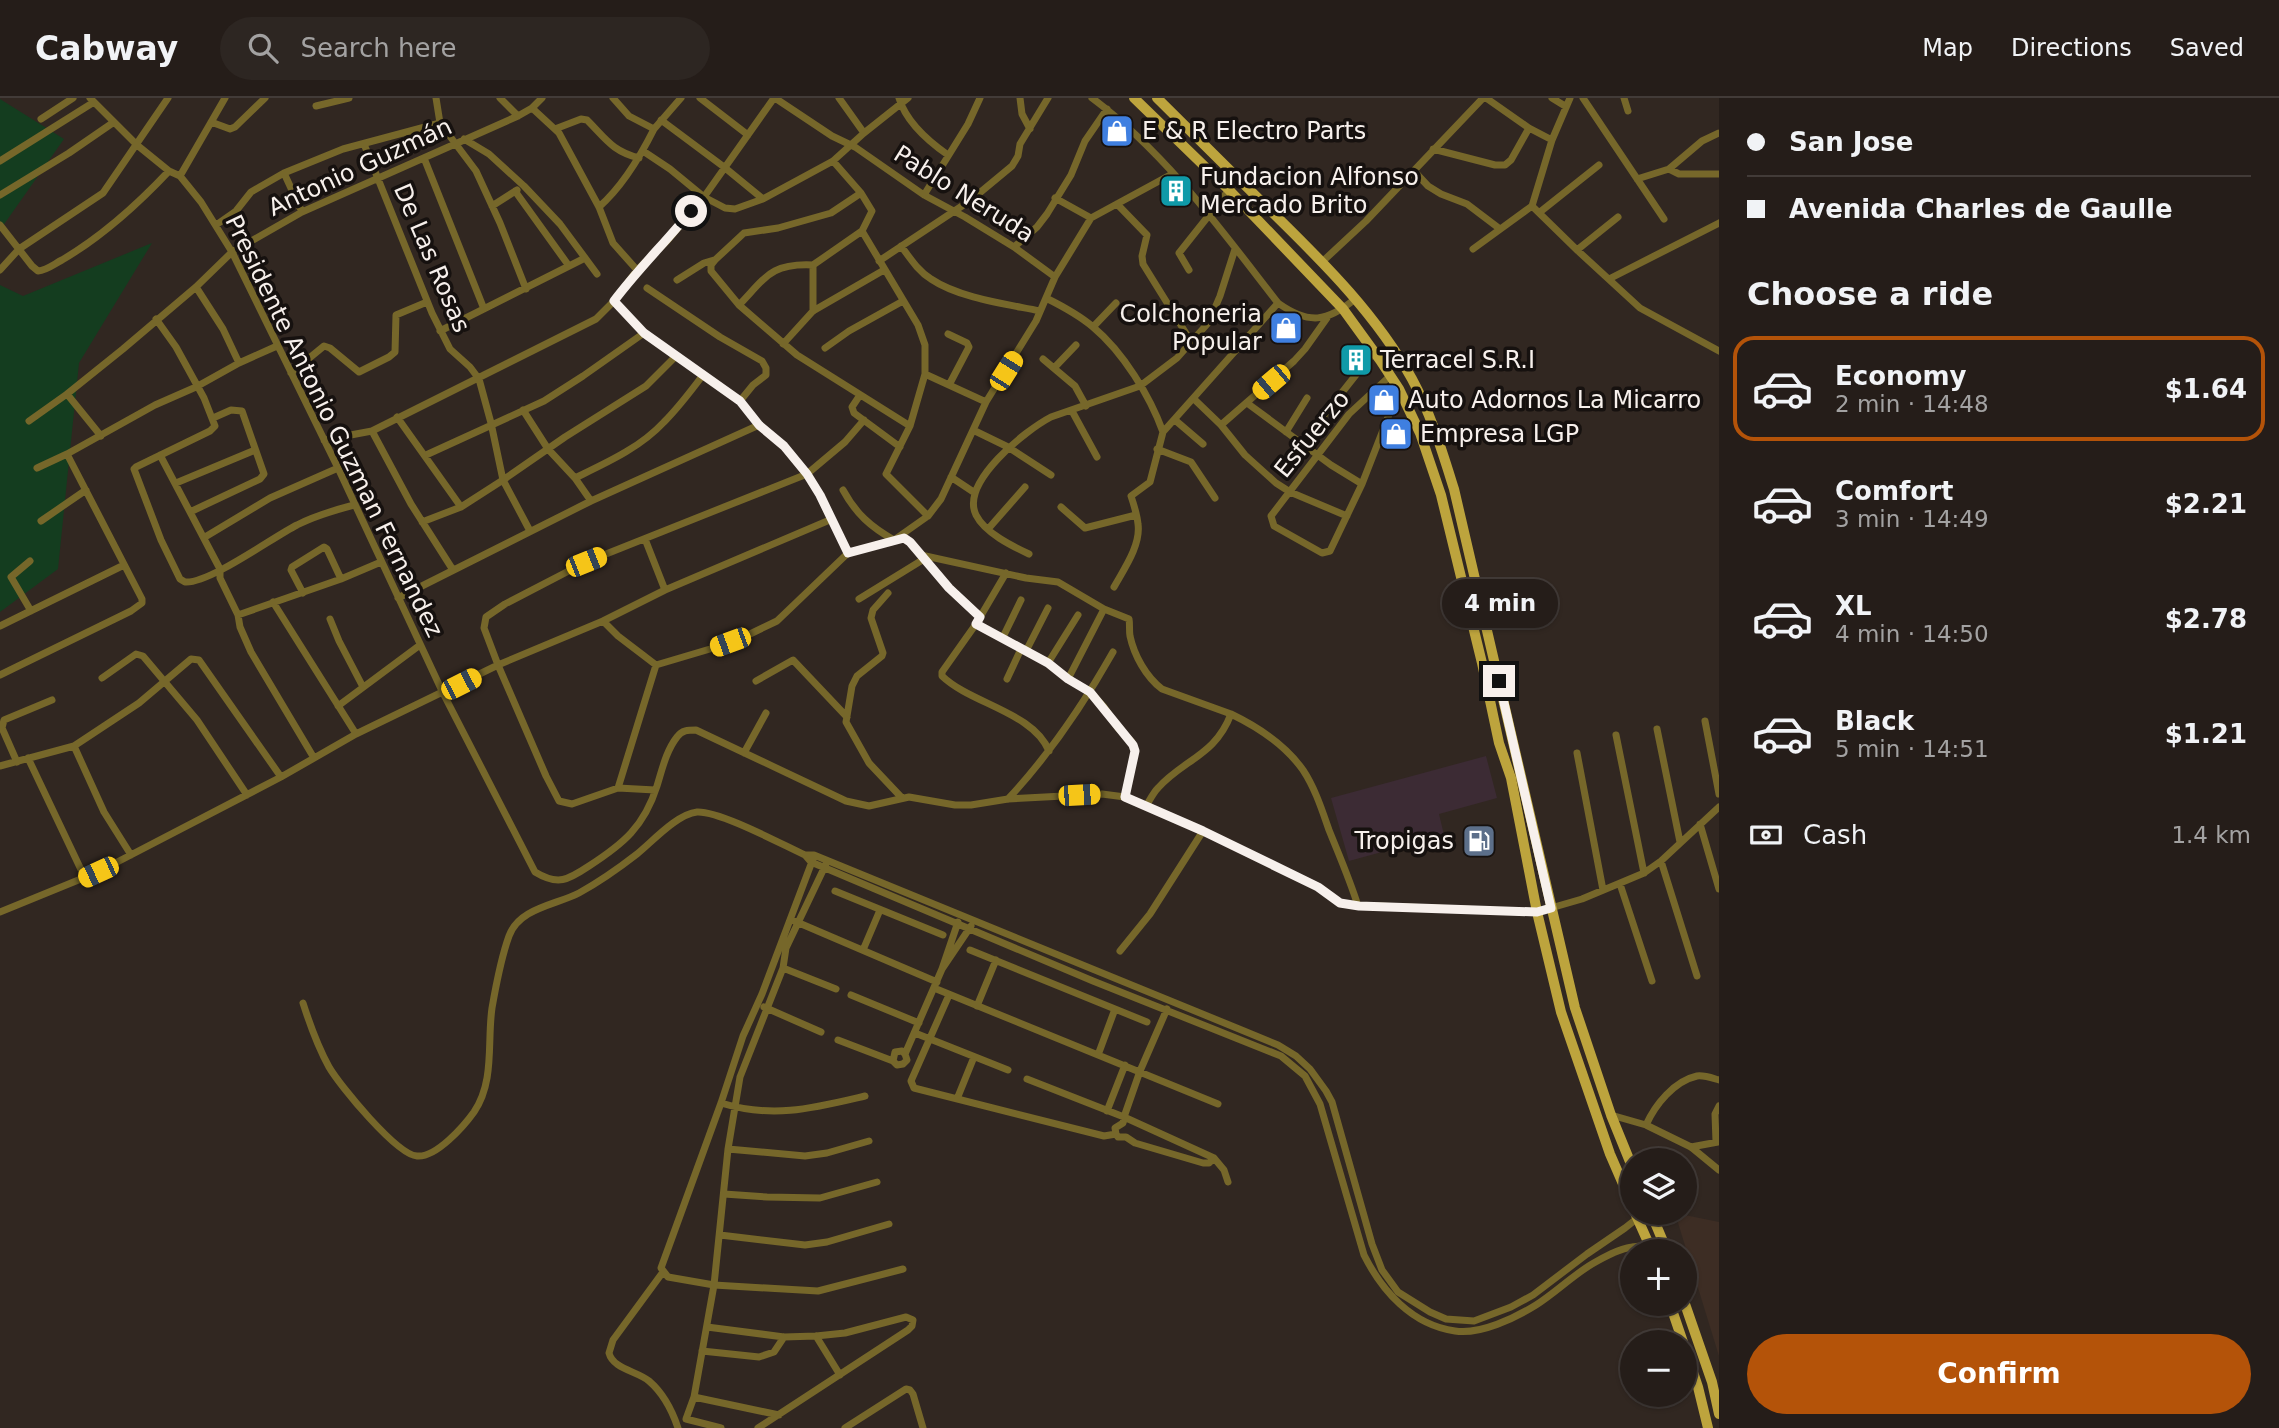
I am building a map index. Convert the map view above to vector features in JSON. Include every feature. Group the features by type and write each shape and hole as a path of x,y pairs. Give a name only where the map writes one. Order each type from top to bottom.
{"main road":[{"path":"1134,98 1229,190 1343,309 1399,389 1420,433 1441,495 1482,663 1561,1012 1605,1141 1620,1175"},
{"path":"1157,98 1322,262 1355,299 1373,321 1411,379 1434,425 1482,605 1575,1008 1624,1148"},
{"path":"1561,1012 1575,1008"},
{"path":"1689,1316 1712,1382 1719,1414"},
{"path":"1697,1384 1708,1428"}],"street":[{"path":"41,119 73,98"},
{"path":"0,270 19,249 103,193 167,98"},
{"path":"180,176 225,98"},
{"path":"211,122 230,129 235,127 265,98"},
{"path":"316,106 349,98"},
{"path":"436,98 440,122 476,171 526,289"},
{"path":"500,98 518,116"},
{"name":"Antonio Guzmán","path":"29,421 67,394 196,287 232,252 302,212 518,116 542,98"},
{"path":"613,98 629,116 654,129"},
{"path":"599,206 610,197 641,154 654,129 681,98"},
{"path":"701,98 748,135"},
{"path":"324,440 372,431 397,416 479,379 596,319 704,197 774,98"},
{"name":"Pablo Neruda","path":"774,98 924,195 1014,247 1055,277"},
{"path":"839,98 864,133"},
{"path":"555,129 581,118 587,120 614,148 624,154 641,154 670,169 704,197 725,208 735,209 834,161 900,101 908,98"},
{"path":"924,195 981,98"},
{"path":"1020,98 1022,114 1030,129"},
{"path":"878,261 954,212 1012,166 1020,145 1048,98"},
{"path":"1092,98 1134,131 1208,215 1278,303 1308,319 1326,317 1343,309 1355,299"},
{"path":"1322,262 1485,98 1552,140"},
{"path":"1552,98 1565,106"},
{"path":"1473,249 1532,206 1552,140 1570,98"},
{"path":"1584,98 1664,219"},
{"path":"1624,98 1628,111"},
{"path":"0,161 92,100"},
{"name":"Presidente Antonio Guzman Fernandez","path":"92,100 137,145 169,171 180,176 201,202 232,252 338,468 443,693 535,872 556,881 572,878 611,852 635,831 655,790 664,760 681,732 696,730 744,753"},
{"path":"900,101 921,133 948,155"},
{"path":"531,108 555,129 599,206 613,243 637,270"},
{"path":"1014,247 1044,219 1071,175 1085,141 1107,108"},
{"path":"661,120 760,196"},
{"path":"0,195 114,122"},
{"path":"216,225 236,211 251,192 285,173 343,149 440,122"},
{"path":"1433,149 1500,166 1511,160 1529,128"},
{"path":"1637,179 1669,169 1702,141 1719,133"},
{"path":"464,139 489,154 524,186 560,223 597,274"},
{"name":"De Las Rosas","path":"364,144 440,331 450,349 479,379"},
{"path":"424,158 484,309"},
{"path":"739,305 770,272 788,265 813,265 862,231 872,211 834,161"},
{"path":"1540,212 1599,165"},
{"path":"1669,169 1679,174 1719,174"},
{"path":"0,225 32,266 38,271 44,270 72,254 133,209 169,171"},
{"path":"1414,172 1428,186 1467,204 1500,229"},
{"path":"285,173 302,212"},
{"path":"894,540 928,516 941,499 986,402 1021,346 1055,277 1091,218 1172,174"},
{"path":"492,206 524,186"},
{"path":"1189,270 1178,254 1229,190"},
{"path":"515,191 569,266"},
{"path":"861,194 831,213 778,228 744,233 711,265 714,277 739,305 783,344 810,364 910,426"},
{"path":"1055,198 1091,218"},
{"path":"1117,204 1147,235 1143,264 1192,343"},
{"path":"1532,206 1640,308 1719,351"},
{"path":"1577,250 1618,217"},
{"path":"1609,279 1719,223"},
{"path":"862,231 918,325 925,345 925,374 910,426 886,474 928,516"},
{"path":"901,246 920,270 939,284 1040,311"},
{"path":"1029,554 1004,542 976,514 973,504 975,493 982,481 1009,447 1049,418 1140,386 1165,369 1209,322 1235,249"},
{"path":"440,331 584,258"},
{"path":"677,280 704,263 715,260"},
{"path":"813,265 813,311"},
{"path":"783,344 813,311 884,270"},
{"path":"196,287 223,329 239,363"},
{"path":"647,288 720,337 762,361 766,375 753,385 740,401"},
{"path":"1046,298 1072,311 1112,345 1152,405 1163,432"},
{"path":"614,301 644,333 740,401 759,425 784,446 820,495 848,553"},
{"path":"824,348 903,301"},
{"path":"291,373 324,346 359,372 389,357 395,352 396,315 427,302"},
{"path":"1093,327 1116,303"},
{"path":"1114,587 1129,562 1138,533 1131,496 1150,482 1163,432 1278,303"},
{"path":"1221,425 1299,356 1326,317"},
{"path":"156,319 176,347 215,426 214,429 136,467 134,471 161,540 180,579 190,583 220,569 298,523 354,505"},
{"path":"426,455 544,401 644,333"},
{"path":"948,334 967,343 969,347 949,385"},
{"path":"1054,368 1076,345"},
{"path":"37,468 155,405 277,346"},
{"path":"1302,443 1374,352"},
{"path":"422,522 461,507 503,480 646,386 675,357"},
{"path":"1043,359 1075,386 1086,405"},
{"path":"925,374 986,402"},
{"path":"575,478 614,458 663,424 703,375"},
{"name":"Esfuerzo","path":"1347,516 1330,551 1324,554 1274,526 1271,516 1349,414 1390,376"},
{"path":"479,379 503,480 530,531"},
{"path":"1194,399 1221,425 1257,467 1290,492 1347,516 1399,389"},
{"path":"67,394 101,436"},
{"path":"860,394 852,410 900,447"},
{"path":"1286,432 1307,398"},
{"path":"1247,403 1362,484"},
{"path":"190,512 260,479 264,474 242,411 231,410 213,418"},
{"path":"523,410 548,449 575,478 591,501"},
{"path":"1072,411 1097,457"},
{"path":"397,416 461,507"},
{"path":"655,790 618,788 572,804 559,801 498,665 484,628 486,617 505,604 586,562 807,474 845,442 864,420"},
{"path":"1175,420 1203,444"},
{"path":"398,598 591,501 759,425"},
{"path":"973,430 1009,447 1051,475"},
{"path":"372,431 422,522 453,570"},
{"path":"1157,449 1191,462 1215,498"},
{"path":"176,483 255,450"},
{"path":"0,675 139,607 142,598 67,454"},
{"path":"160,456 220,569 220,578 238,615 251,652 314,758"},
{"path":"205,537 270,498 338,468"},
{"path":"951,477 975,493"},
{"path":"989,528 1025,487"},
{"path":"41,521 86,490"},
{"path":"844,490 862,518 894,540"},
{"path":"1061,507 1085,528 1136,515"},
{"path":"0,912 85,878 281,777 356,734 498,665 832,519"},
{"path":"656,664 710,649 777,621 848,553 904,538 978,620 1090,692 1133,745 1135,751 1125,797"},
{"path":"645,539 665,590"},
{"path":"303,593 292,567 324,547 341,579"},
{"path":"859,599 922,557 1058,582 1104,609 1129,619 1130,639 1155,684 1253,724 1301,768 1319,802 1359,906"},
{"path":"30,561 11,577 31,611"},
{"path":"238,615 381,562"},
{"path":"0,626 124,565"},
{"path":"1006,573 942,672 942,676 959,689 1008,713 1045,741 1049,751"},
{"path":"888,593 873,610 871,618 883,653 857,676 852,686 846,722 869,763 902,798"},
{"path":"1003,637 1021,600"},
{"path":"273,602 356,734"},
{"path":"1007,679 1048,608"},
{"path":"1068,679 1104,609"},
{"path":"1048,663 1078,615"},
{"path":"330,619 363,687"},
{"path":"603,621 618,636 656,664"},
{"path":"338,706 420,645"},
{"path":"1008,799 1049,751 1090,692 1113,652"},
{"path":"102,678 139,654 197,720 247,795"},
{"path":"0,766 74,746 139,704 191,659 199,660 281,777"},
{"path":"756,681 793,660 847,717"},
{"path":"618,788 656,664"},
{"path":"17,762 2,728 4,720 52,700"},
{"path":"766,713 744,753 846,801 869,806 902,798 921,798 955,805 1102,794 1125,797 1203,831 1318,887 1340,903 1359,906 1537,912 1620,884 1644,873 1661,861 1719,807"},
{"path":"1146,806 1160,786 1206,751 1221,734 1231,713"},
{"path":"1705,721 1719,794"},
{"path":"1657,729 1680,842"},
{"path":"1616,735 1644,873"},
{"path":"74,746 104,812 131,855"},
{"path":"1577,753 1603,890"},
{"path":"29,758 85,878"},
{"path":"303,1003 330,1068 386,1137 410,1154 418,1157 430,1154 444,1145 475,1112 483,1093 490,1056 494,998 510,933 523,916 578,894 635,855 680,819 694,812 713,813 813,859 961,915 1278,1045 1296,1056 1310,1069 1332,1102 1371,1244 1382,1270 1398,1292 1430,1312 1459,1321 1490,1317 1533,1295 1622,1225"},
{"path":"1700,824 1719,889"},
{"path":"1120,951 1150,914 1203,831"},
{"path":"680,1428 694,1396 714,1285 727,1149 734,1107 747,1056 783,968 793,921 813,859"},
{"path":"1661,861 1697,976"},
{"path":"680,1428 667,1402 650,1382 614,1362 609,1353 613,1340 663,1272 662,1263 743,1036 793,921 826,864"},
{"path":"826,864 957,924 1281,1056 1305,1076 1314,1090 1329,1129 1364,1255 1385,1290 1418,1318 1457,1332 1499,1323 1535,1306 1591,1265 1620,1252"},
{"path":"1620,884 1652,981"},
{"path":"835,891 943,935"},
{"path":"863,950 880,910"},
{"path":"838,1040 893,1061 897,1065 903,1065 907,1059 905,1054 942,969 961,915"},
{"path":"942,969 970,929 973,920"},
{"path":"793,921 863,950 935,985 949,995 1218,1104"},
{"path":"970,950 1147,1022"},
{"path":"976,1006 996,960"},
{"path":"783,968 836,989"},
{"path":"851,995 919,1023"},
{"path":"949,995 911,1081 912,1085 922,1091 1104,1136 1116,1134 1135,1143 1203,1163 1209,1163 1214,1158"},
{"path":"1116,1134 1115,1128 1123,1120 1140,1071 1170,1001"},
{"path":"758,1004 821,1032"},
{"path":"1098,1055 1115,1009"},
{"path":"915,1033 1008,1070"},
{"path":"957,1099 974,1057"},
{"path":"1107,1111 1125,1065"},
{"path":"1646,1125 1660,1102 1688,1080 1702,1076 1719,1080"},
{"path":"1027,1079 1214,1158 1224,1170 1228,1182"},
{"path":"721,1103 741,1110 799,1111 866,1096"},
{"path":"1691,1147 1718,1142 1715,1114 1719,1106"},
{"path":"1611,1115 1646,1125 1691,1147 1717,1166"},
{"path":"1123,1120 1129,1129 1126,1137"},
{"path":"727,1149 805,1156 869,1141"},
{"path":"724,1194 767,1198 820,1198 877,1182"},
{"path":"720,1235 805,1245 889,1224"},
{"path":"663,1272 668,1276 714,1285 818,1291 903,1269"},
{"path":"707,1326 784,1337 845,1333 906,1317 913,1320 908,1330 758,1428"},
{"path":"816,1336 840,1375"},
{"path":"702,1351 759,1357 774,1352 784,1337"},
{"path":"845,1428 906,1390 913,1394 921,1427"},
{"path":"694,1396 779,1415"},
{"path":"686,1419 721,1428"}],"shaded area":[{"path":"1486,756 1497,798 1439,814 1444,835 1349,861 1331,798"},
{"path":"1697,1218 1719,1222 1719,1356 1697,1284 1697,1239 1683,1239 1679,1225 1697,1225"}],"green space":[{"path":"0,99 64,139 0,230"},
{"path":"152,243 79,363 58,569 0,612 0,285 23,296"}],"place":[{"name":"E & R Electro Parts","path":"1117,131"},
{"name":"Fundacion Alfonso Mercado Brito","path":"1176,191"},
{"name":"Colchoneria Popular","path":"1286,328"},
{"name":"Terracel S.R.I","path":"1356,360"},
{"name":"Auto Adornos La Micarro","path":"1384,400"},
{"name":"Empresa LGP","path":"1396,434"},
{"name":"Tropigas","path":"1479,841"}],"route":[{"path":"691,211 667,241 637,270 614,301 644,333 740,401 759,425 784,446 820,495 848,553 904,538 949,588 980,617 976,624 1048,663 1090,692 1132,742 1135,751 1125,797 1203,831 1318,887 1340,903 1359,906 1537,912 1551,908 1499,681"}]}
